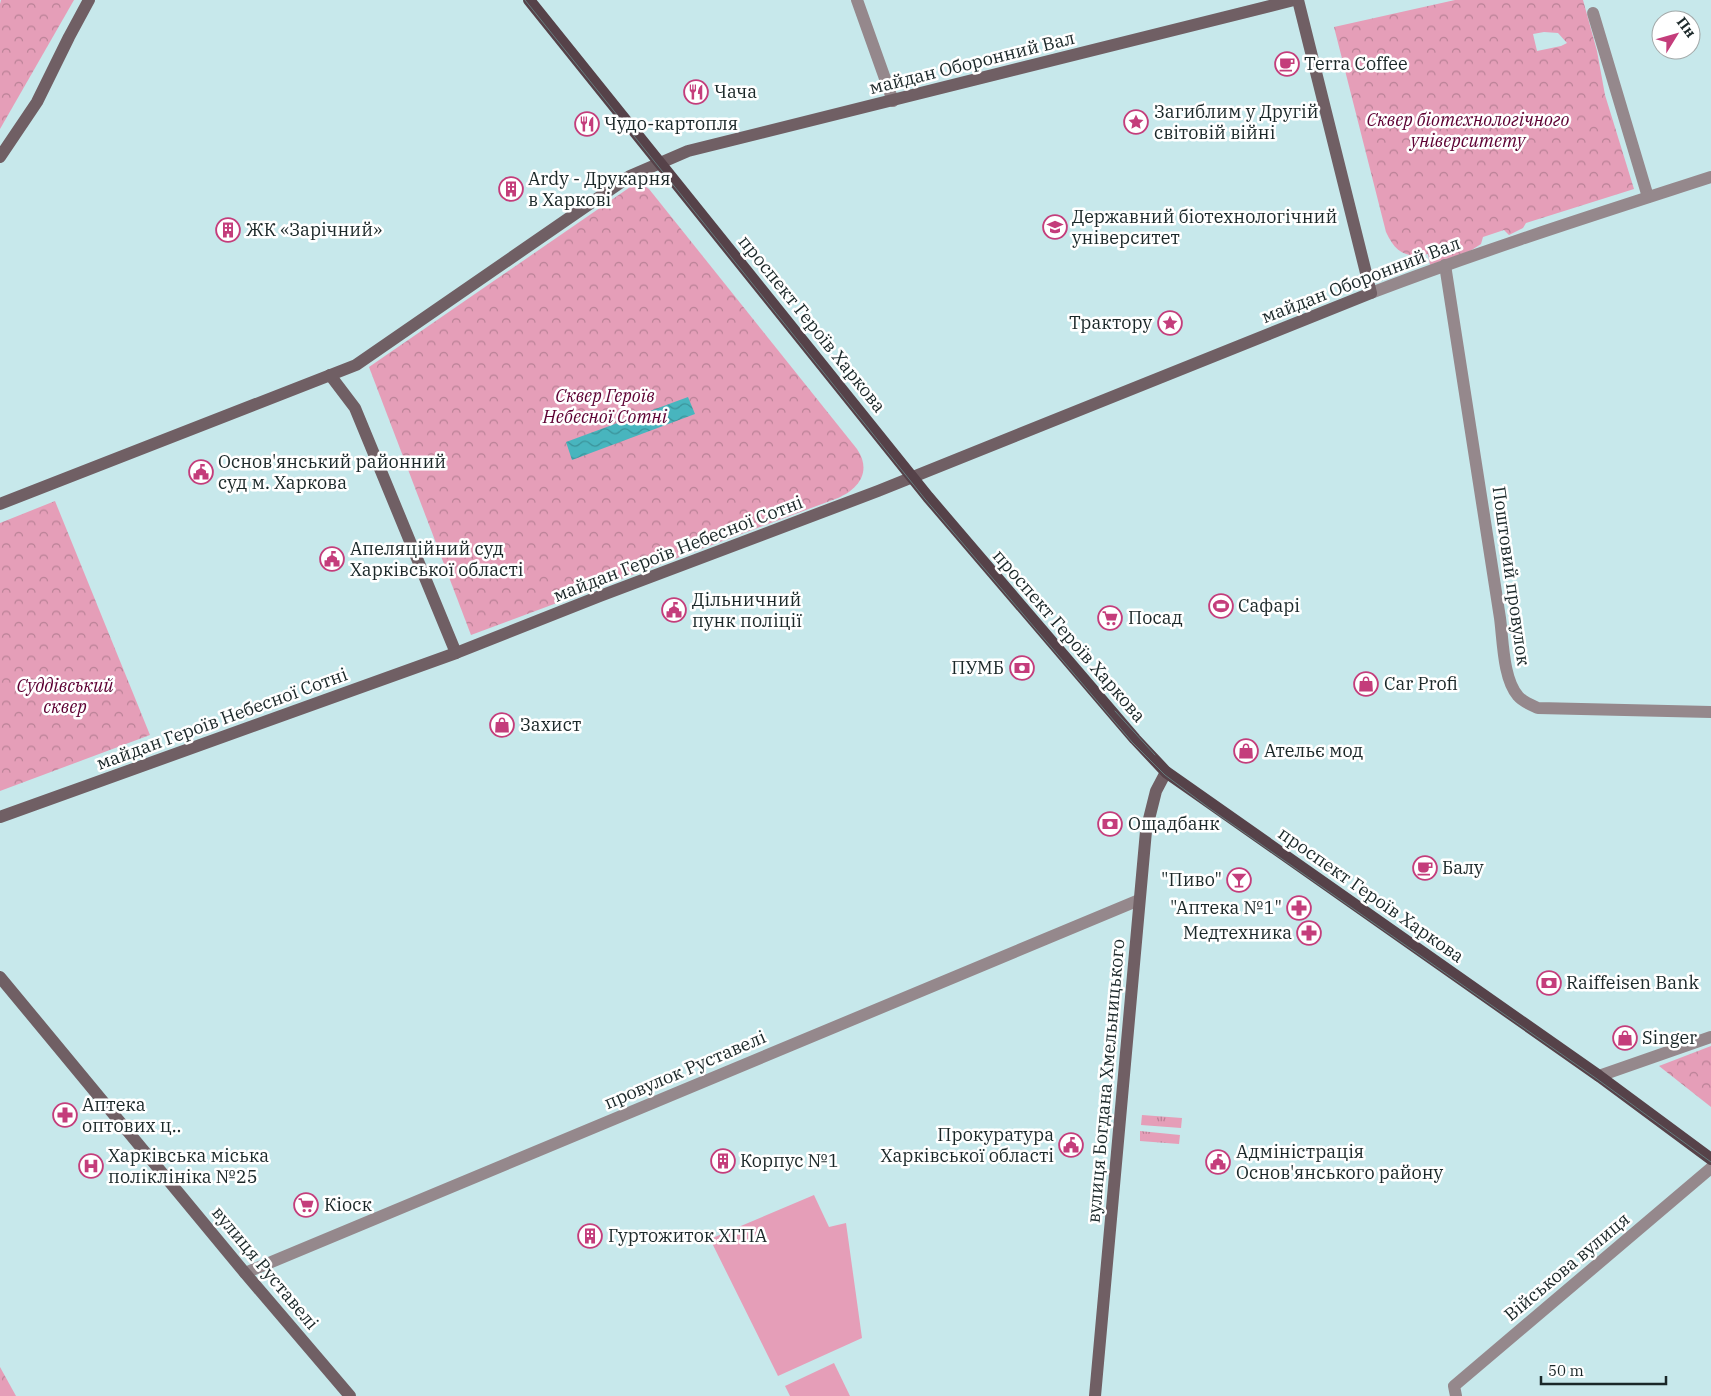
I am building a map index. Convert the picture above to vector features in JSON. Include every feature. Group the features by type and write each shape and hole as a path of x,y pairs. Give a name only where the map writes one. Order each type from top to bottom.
{"main road":[{"path":"0,157 37,102 89,0"},
{"name":"проспект Героїв Харкова","path":"530,0 912,477 1135,739 1166,772 1599,1076 1711,1159"},
{"name":"майдан Оборонний Вал","path":"660,162 688,151 1294,0"},
{"path":"1298,0 1371,293"},
{"path":"0,504 356,364 630,176 660,162"},
{"name":"майдан Оборонний Вал","path":"912,477 1371,293"},
{"path":"330,375 355,408 456,653"},
{"name":"майдан Героїв Небесної Сотні","path":"0,817 456,653 912,477"},
{"name":"вулиця Богдана Хмельницького","path":"1095,1396 1139,900 1148,822 1156,791 1166,772"},
{"name":"вулиця Руставелі","path":"0,977 245,1273 350,1396"}],"street":[{"path":"857,0 893,101"},
{"path":"1593,13 1648,197"},
{"name":"майдан Оборонний Вал","path":"1371,293 1446,265 1711,177"},
{"name":"Поштовий провулок","path":"1446,265 1511,686 1522,700 1538,708 1711,712"},
{"name":"провулок Руставелі","path":"245,1273 1139,900"},
{"path":"1599,1076 1711,1037"},
{"name":"Військова вулиця","path":"1456,1396 1454,1386 1711,1168"}],"green space":[{"path":"1,0 74,0 0,129 0,4"},
{"name":"Сквер біотехнологічного університету","path":"1455,0 1583,0 1597,51 1605,95 1634,189 1526,223 1523,228 1509,235 1504,230 1483,237 1481,244 1470,251 1430,265 1428,254 1407,255 1393,245 1386,232 1334,27","holes":["1544,32 1558,33 1567,43 1537,51 1533,34"]},
{"name":"Сквер Героїв Небесної Сотні","path":"636,183 649,189 857,449 863,465 861,478 852,490 838,498 471,635 369,367"},
{"name":"Суддівський сквер","path":"55,501 150,735 0,791 0,523"},
{"path":"1711,1046 1711,1107 1659,1066"},
{"path":"1142,1115 1182,1118 1181,1128 1141,1125"},
{"path":"1140,1131 1180,1135 1179,1144 1140,1141"},
{"path":"814,1195 829,1227 846,1223 862,1338 778,1376 710,1239"},
{"path":"834,1363 850,1396 790,1396 785,1386"},
{"path":"0,1367 16,1396 0,1396"}],"water":[{"path":"688,397 695,414 572,460 566,442"}],"tram line":[{"path":"525,0 925,499 1132,742 1165,775 1209,808 1597,1079 1711,1162"},
{"path":"1115,711 1155,755"}],"place":[{"name":"Terra Coffee","path":"1287,64"},
{"name":"Чача","path":"696,92"},
{"name":"Загиблим у Другій світовій війні","path":"1136,122"},
{"name":"Чудо-картопля","path":"587,124"},
{"name":"Ardy - Друкарня в Харкові","path":"511,189"},
{"name":"Державний біотехнологічний університет","path":"1055,227"},
{"name":"ЖК «Зарічний»","path":"228,230"},
{"name":"Трактору","path":"1170,323"},
{"name":"Основ'янський районний суд м. Харкова","path":"201,472"},
{"name":"Апеляційний суд Харківської області","path":"332,559"},
{"name":"Сафарі","path":"1221,606"},
{"name":"Дільничний пунк поліції","path":"674,610"},
{"name":"Посад","path":"1110,618"},
{"name":"ПУМБ","path":"1022,668"},
{"name":"Car Profi","path":"1366,684"},
{"name":"Захист","path":"502,725"},
{"name":"Ательє мод","path":"1246,751"},
{"name":"Ощадбанк","path":"1110,824"},
{"name":"Балу","path":"1425,868"},
{"name":"\"Пиво\"","path":"1239,880"},
{"name":"\"Аптека №1\"","path":"1299,908"},
{"name":"Медтехника","path":"1309,933"},
{"name":"Raiffeisen Bank","path":"1549,983"},
{"name":"Singer","path":"1625,1038"},
{"name":"Аптека оптових ц‥","path":"65,1115"},
{"name":"Прокуратура Харківської області","path":"1071,1145"},
{"name":"Корпус №1","path":"723,1161"},
{"name":"Адміністрація Основ'янського району","path":"1218,1162"},
{"name":"Харківська міська поліклініка №25","path":"91,1166"},
{"name":"Кіоск","path":"306,1205"},
{"name":"Гуртожиток ХГПА","path":"590,1236"}]}
